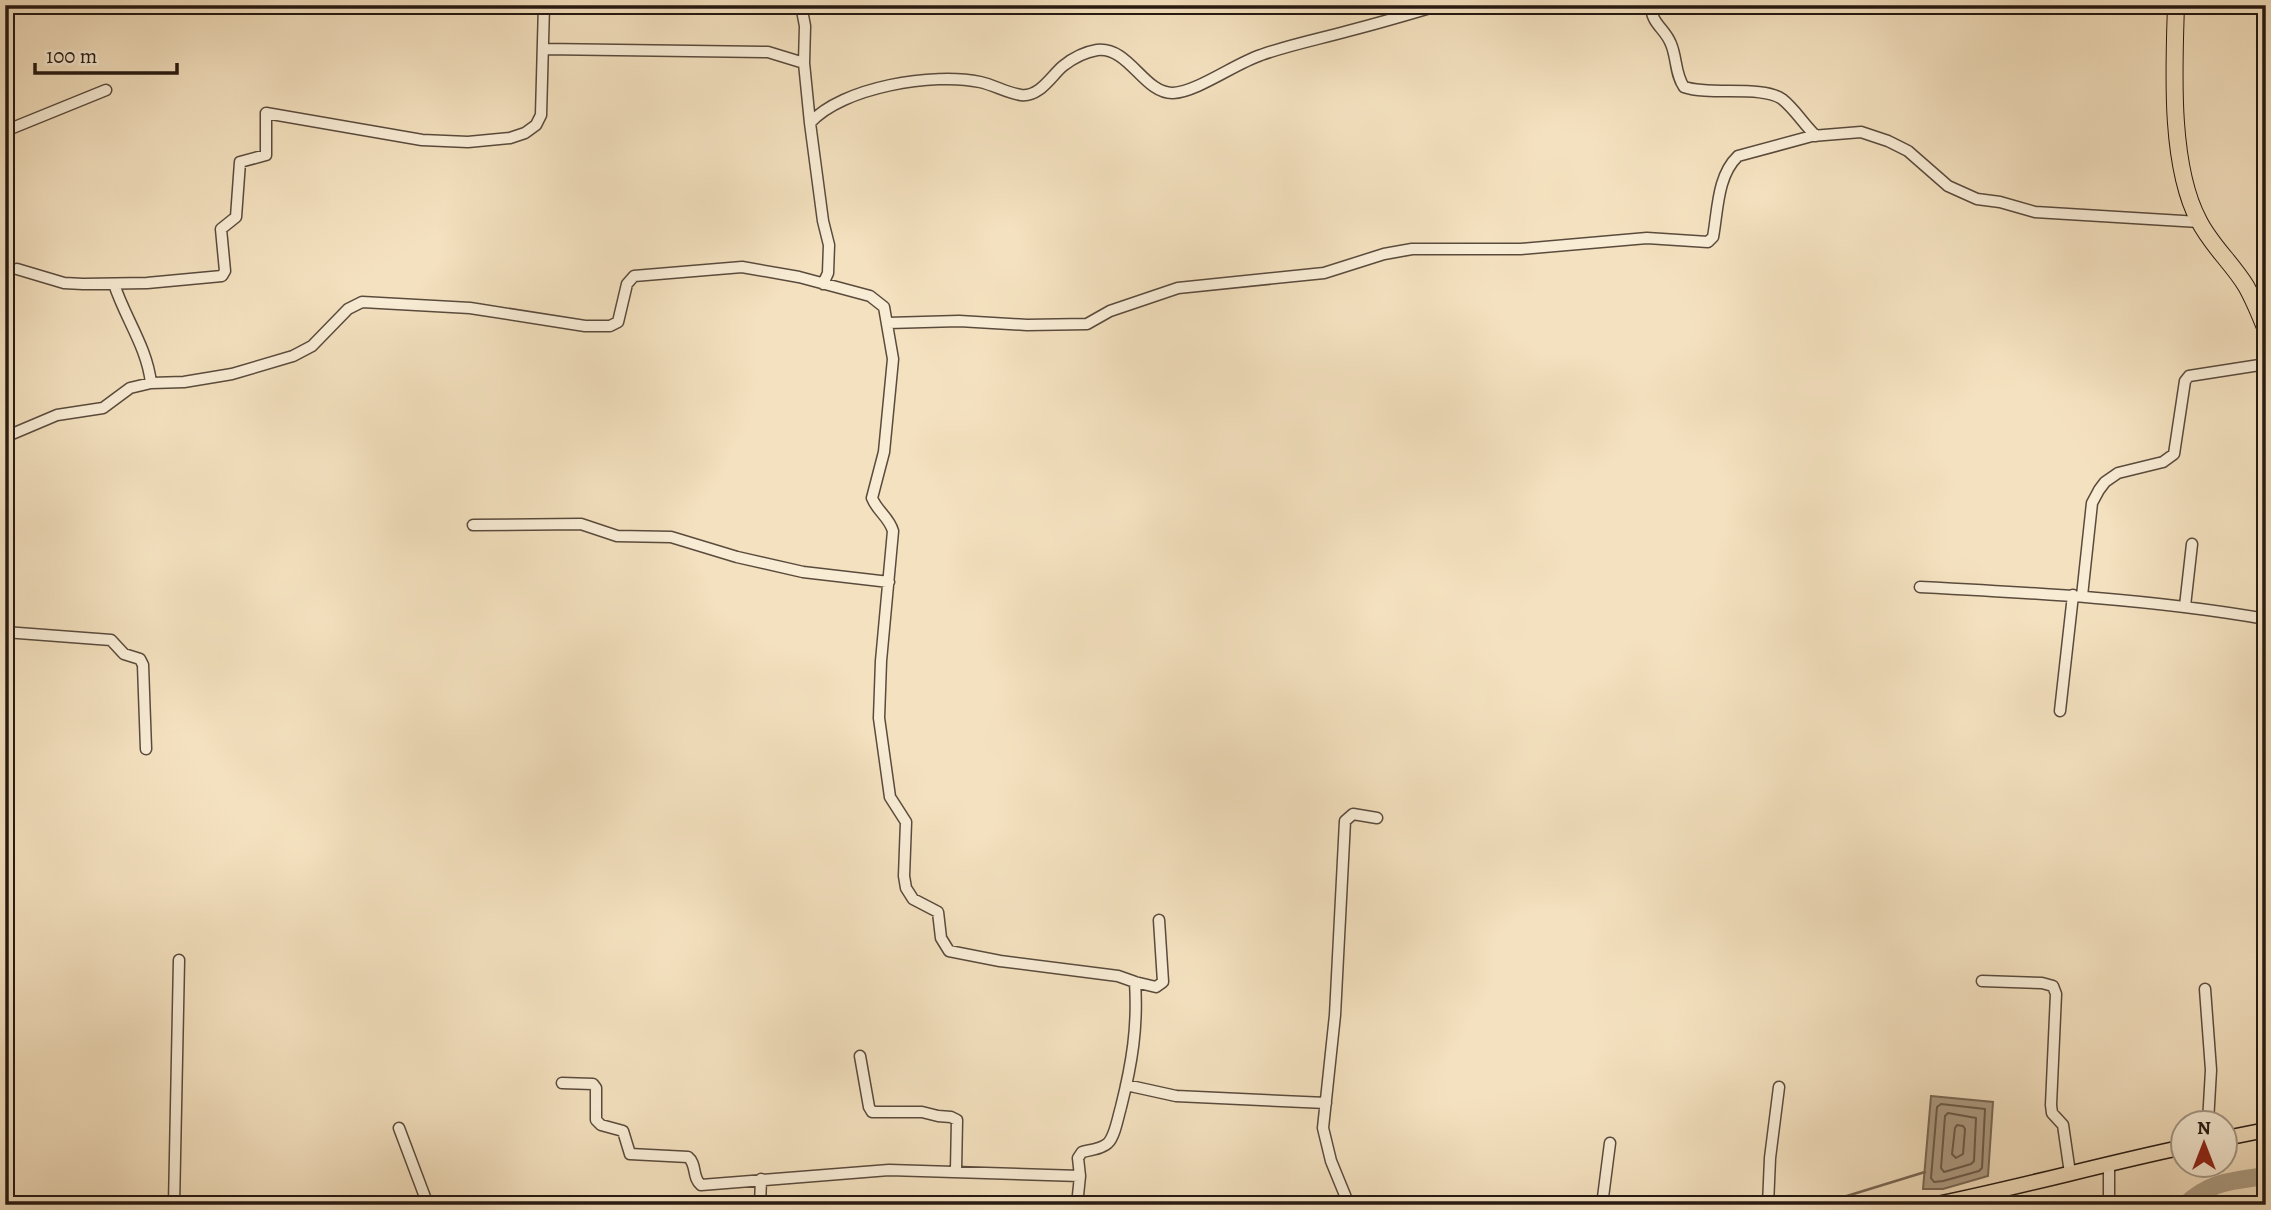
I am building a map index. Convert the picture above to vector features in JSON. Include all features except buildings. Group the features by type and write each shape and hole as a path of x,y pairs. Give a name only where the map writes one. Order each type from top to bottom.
{"highway":[{"path":"2176,5 2176,95 2180,150 2188,191 2199,222 2245,285 2266,330"}],"main road":[{"path":"2240,1135 2266,1130"},
{"path":"1932,1205 2013,1189 2170,1150"}],"street":[{"path":"17,269 64,283 114,284 216,278 224,274 221,229 236,217 240,162 266,155 266,113 422,140 468,142 510,138 525,133 536,125 541,115 544,5"},
{"path":"801,5 805,26 804,64 810,123 823,221 829,245 828,273 823,284"},
{"path":"810,123 819,112 841,101 869,90 899,83 978,81 1021,95 1029,94 1040,89 1073,59 1087,52 1101,50 1118,54 1161,91 1173,93 1259,55 1440,5"},
{"path":"1651,8 1654,21 1671,43 1679,79 1684,87 1777,96 1816,136"},
{"path":"544,48 768,52 804,64"},
{"path":"5,131 106,90"},
{"path":"888,323 959,321 1027,325 1087,324 1110,311 1178,288 1324,273 1398,250 1521,249 1647,238 1708,242 1713,237 1723,178 1738,156 1816,136 1861,132 1908,151 1948,186 1977,199 2000,202 2035,212 2199,222"},
{"path":"5,438 57,415 103,408 130,388 151,383 212,378 261,367 293,356 312,346 348,309 355,304 370,301 470,308 585,326 610,327 618,322 626,284 638,274 742,267 772,271 870,296 884,307 893,359 884,452 872,498 892,527 878,718 890,797 906,822 904,876 908,894 939,912 941,938 949,951 1000,961 1118,976 1156,987 1163,982 1159,920"},
{"path":"114,284 121,308 142,348 151,383"},
{"path":"2060,711 2092,503 2105,482 2118,472 2163,462 2174,454 2185,381 2189,376 2266,364"},
{"path":"474,525 581,524 617,536 671,537 737,557 803,572 889,582"},
{"path":"2185,606 2192,544"},
{"path":"1920,587 2077,596 2185,606 2266,619"},
{"path":"5,632 111,640 124,654 140,659 144,676 146,749"},
{"path":"1349,1205 1331,1161 1323,1128 1335,1015 1345,821 1353,814 1377,818"},
{"path":"174,1205 179,960"},
{"path":"1982,981 2053,986 2056,994 2051,1105 2052,1113 2063,1125 2070,1173"},
{"path":"1077,1205 1080,1176 1077,1164 1082,1152 1109,1142 1118,1120 1135,1047 1135,982"},
{"path":"2205,989 2211,1070 2209,1108"},
{"path":"860,1056 872,1112 922,1112 957,1120 956,1170"},
{"path":"562,1083 596,1085 596,1120 601,1125 623,1131 630,1154 688,1157 692,1162 696,1181 701,1185 889,1170 956,1170 1080,1176"},
{"path":"1126,1085 1176,1096 1326,1103"},
{"path":"1768,1205 1770,1158 1779,1087"},
{"path":"399,1128 428,1205"},
{"path":"1602,1205 1609,1143"},
{"path":"2109,1163 2109,1205"},
{"path":"760,1205 761,1179"}],"water":[{"path":"1931,1096 1993,1102 1988,1176 1943,1189 1923,1189"}],"waterway":[{"path":"1786,1205 1837,1199 1925,1172"},
{"path":"2185,1205 2213,1187 2266,1176"}]}
